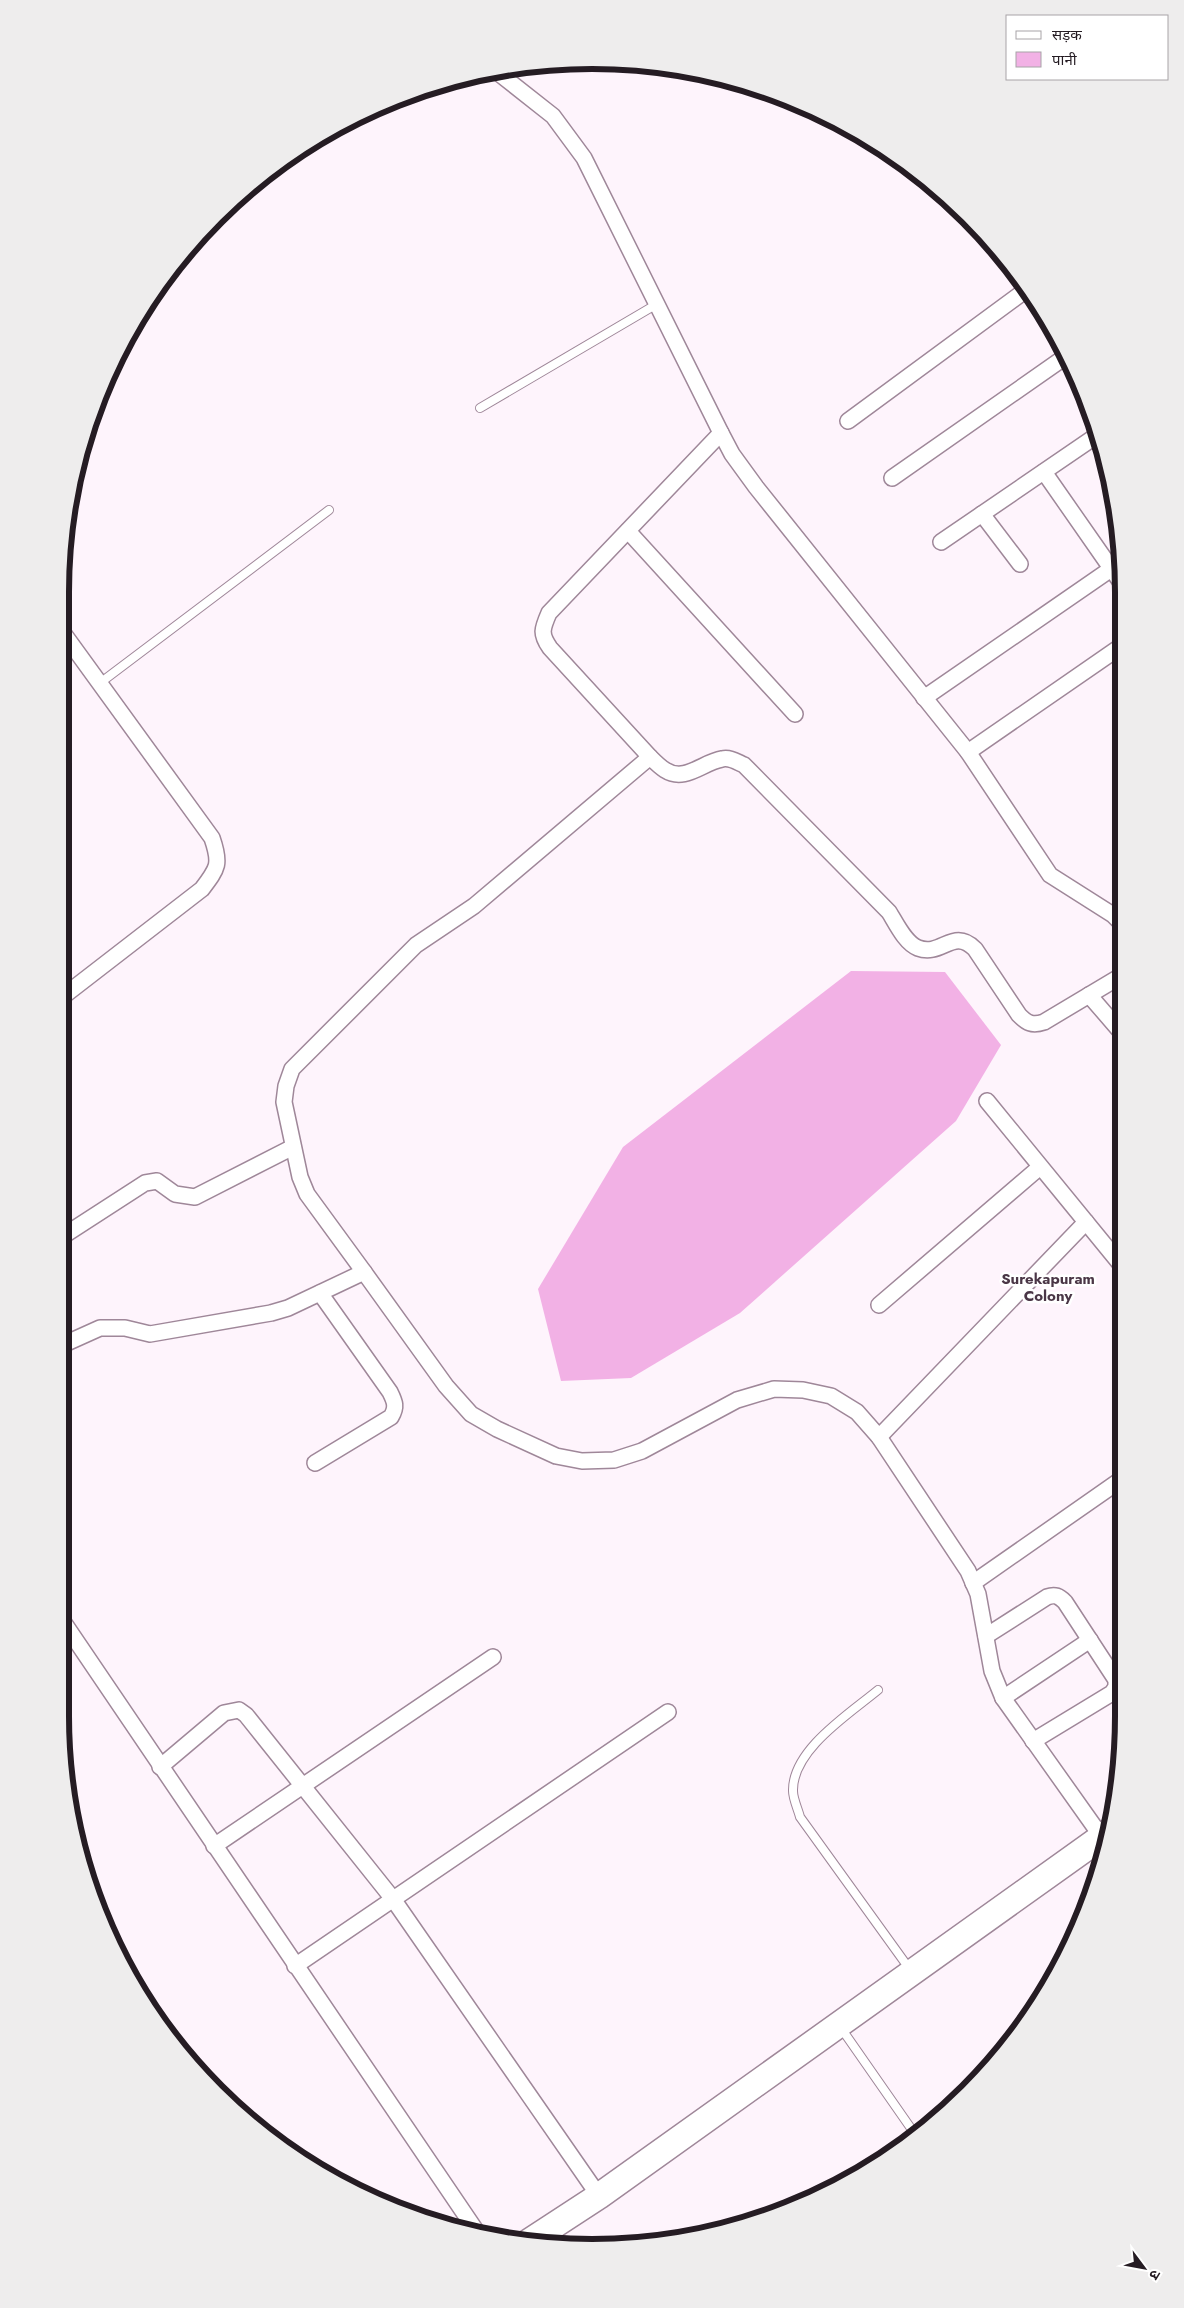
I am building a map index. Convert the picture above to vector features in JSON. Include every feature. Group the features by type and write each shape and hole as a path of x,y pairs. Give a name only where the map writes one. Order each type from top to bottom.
{"highway":[{"path":"537,2236 599,2196 1100,1837"}],"street":[{"path":"504,77 553,116 584,158 732,454 756,487 968,752 1050,875 1115,917"},
{"path":"848,420 1021,293"},
{"path":"892,478 1061,360"},
{"path":"721,433 548,613 543,626 543,638 550,648 650,757 667,771 679,774 691,772 722,758 733,760 744,766 889,912 908,940 918,948 935,949 957,940 967,941 975,949 1018,1015 1026,1022 1035,1025 1044,1022 1115,980"},
{"path":"941,542 1092,439"},
{"path":"1044,472 1114,573"},
{"path":"982,514 1020,564"},
{"path":"628,531 795,714"},
{"path":"924,698 1115,576"},
{"path":"69,641 212,838 218,856 216,870 202,889 69,992"},
{"path":"968,752 1115,650"},
{"path":"650,757 488,894 416,945 292,1069 284,1102 300,1177 307,1194 446,1386 471,1414 497,1429 556,1456 582,1461 614,1460 642,1451 737,1400 774,1389 803,1390 830,1396 857,1412 879,1437 957,1553 973,1583 978,1594 992,1672 1003,1698 1033,1741 1102,1829"},
{"path":"1089,995 1115,1025"},
{"path":"987,1101 1086,1222 1115,1254"},
{"path":"69,1232 145,1183 158,1180 176,1194 195,1197 293,1147"},
{"path":"879,1305 1040,1167"},
{"path":"879,1437 1086,1222"},
{"path":"69,1342 100,1328 125,1328 150,1334 255,1317 288,1308 364,1272"},
{"path":"315,1463 391,1417 396,1410 395,1402 390,1392 320,1293"},
{"path":"973,1583 1115,1484"},
{"path":"986,1636 1053,1595 1065,1602 1110,1667 1115,1678"},
{"path":"69,1630 472,2225"},
{"path":"1003,1698 1090,1640"},
{"path":"214,1846 493,1657"},
{"path":"1033,1741 1112,1693 1115,1688"},
{"path":"160,1767 224,1713 239,1710 246,1715 393,1899 599,2196"},
{"path":"295,1966 668,1712"}],"lane":[{"path":"480,408 657,304"},
{"path":"100,683 329,510"},
{"path":"878,1690 805,1752 797,1770 793,1791 800,1817 912,1972"},
{"path":"838,2024 912,2130"}],"water":[{"path":"851,971 945,972 1001,1045 956,1121 740,1313 631,1378 561,1381 538,1289 623,1147"}],"district":[{"name":"Surekapuram Colony","path":"1048,1288"}]}
